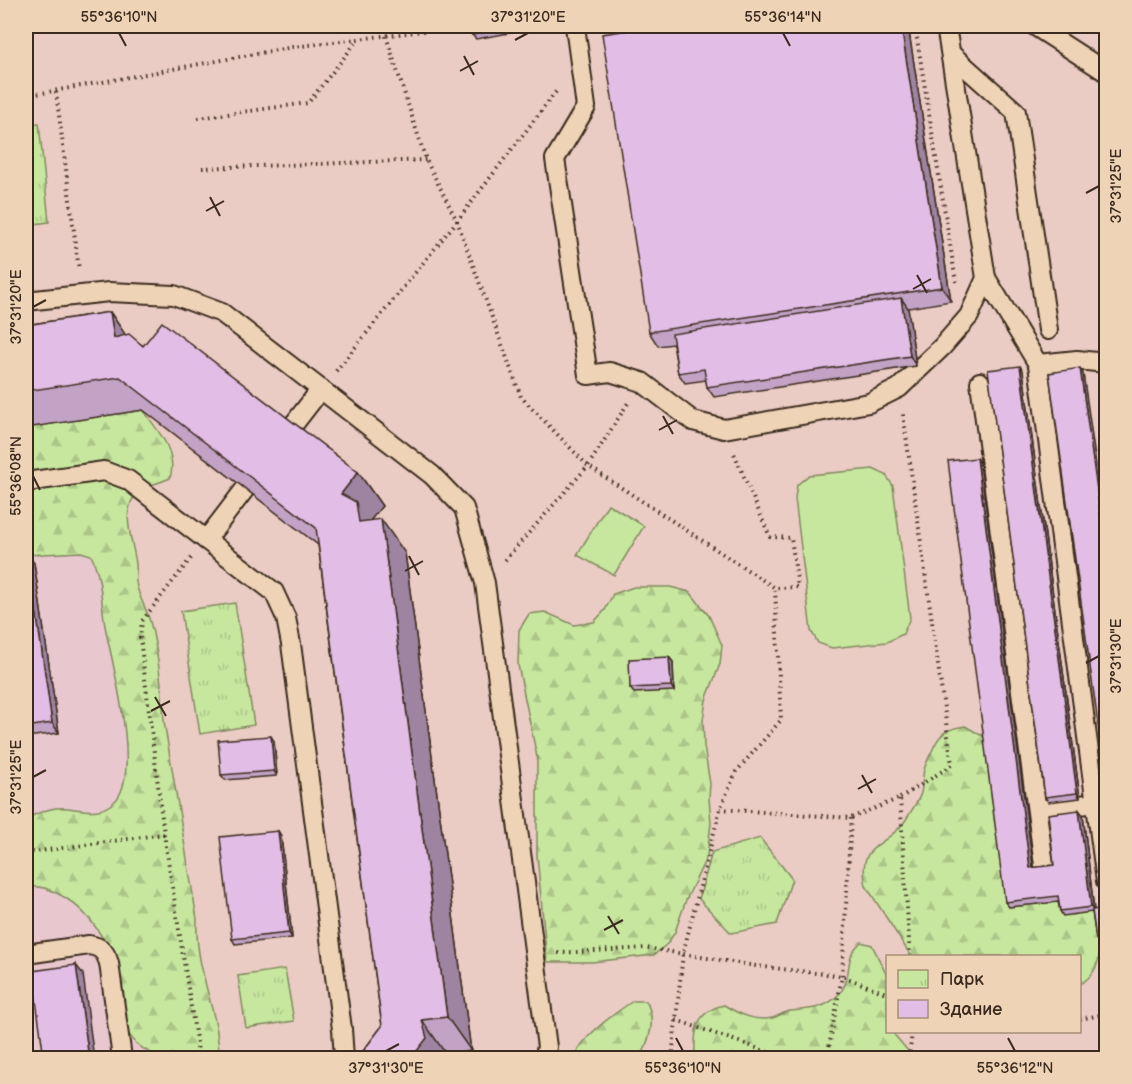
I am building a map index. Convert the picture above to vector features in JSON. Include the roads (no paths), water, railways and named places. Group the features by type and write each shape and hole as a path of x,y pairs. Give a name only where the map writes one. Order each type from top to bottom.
{"lane":[{"path":"575,26 586,107 555,159 588,375 610,372 642,382 693,421 724,429 869,403 899,388 942,347 969,316 986,278"},
{"path":"946,26 986,278 1038,364 1107,881"},
{"path":"1035,26 1107,72"},
{"path":"951,54 1016,112 1048,330"},
{"path":"26,301 108,292 174,295 222,313 432,475 464,508 485,583 547,1047 544,1059"},
{"path":"1038,364 1077,360 1107,363"},
{"path":"980,382 1044,865"},
{"path":"287,433 321,389"},
{"path":"26,483 104,471 128,480 274,592 286,618 341,1018 344,1059"},
{"path":"206,540 245,489"},
{"path":"1037,810 1096,803"},
{"path":"26,954 89,945 98,946 106,953 122,1059"}]}
